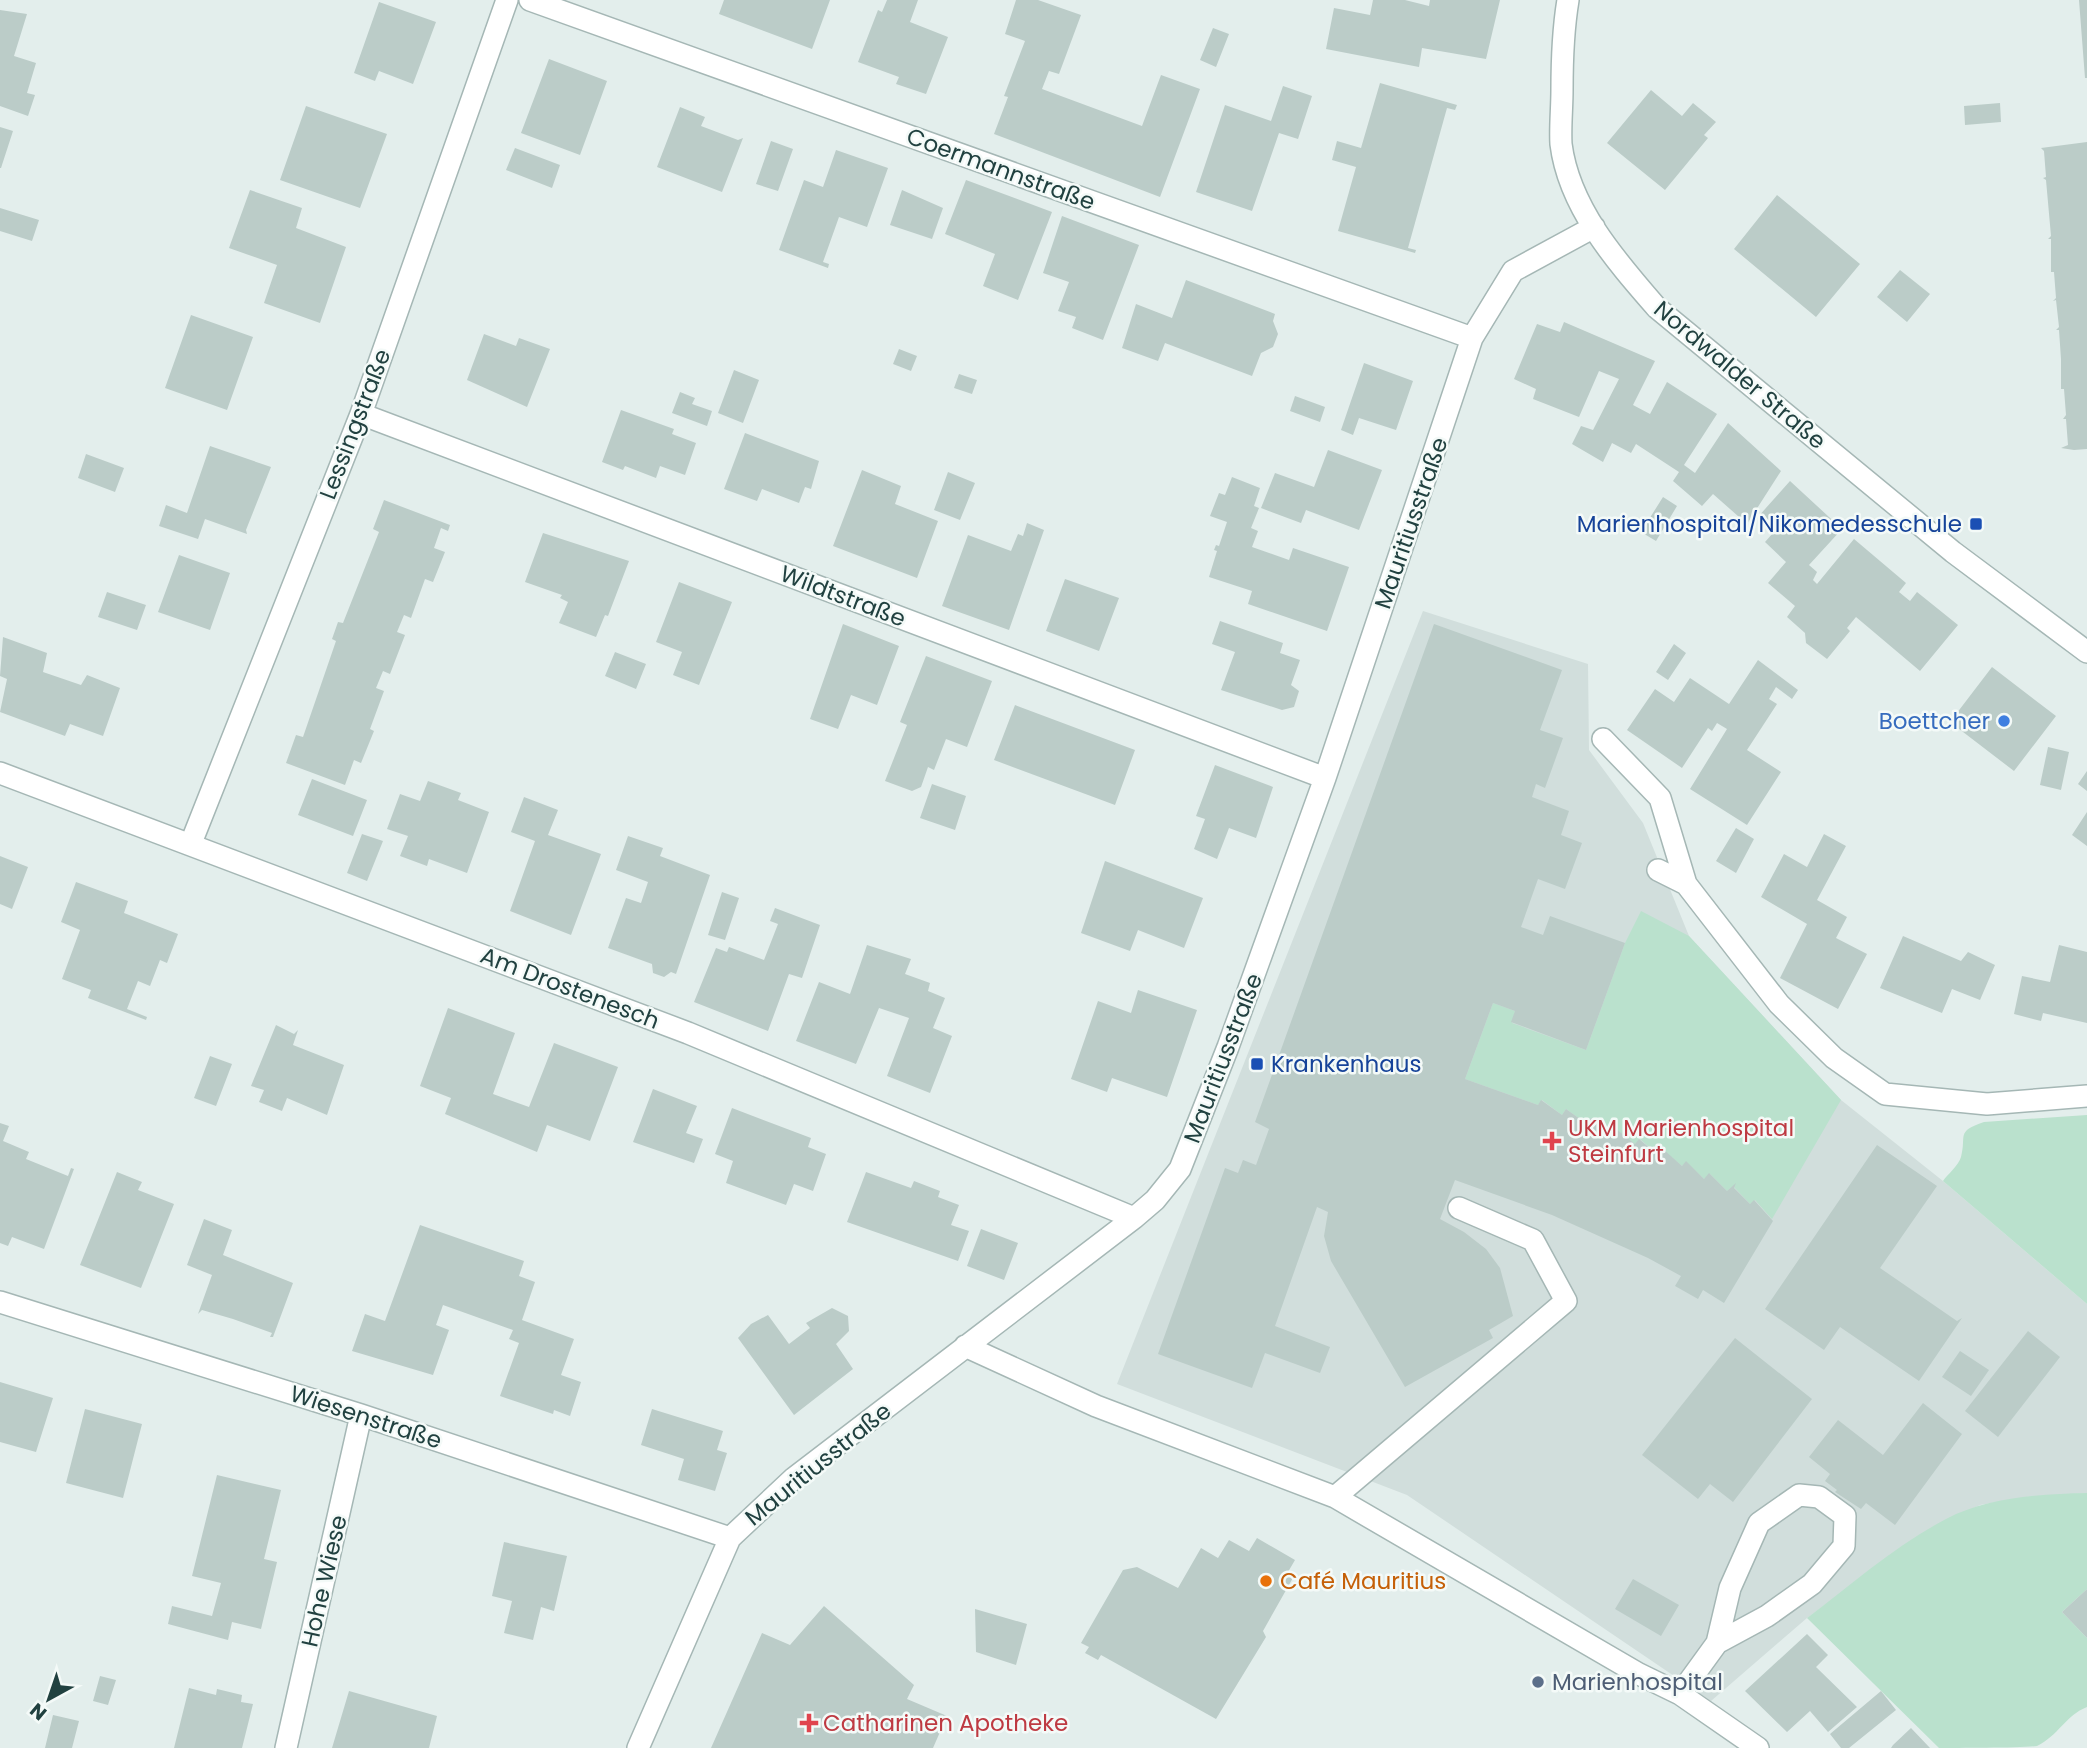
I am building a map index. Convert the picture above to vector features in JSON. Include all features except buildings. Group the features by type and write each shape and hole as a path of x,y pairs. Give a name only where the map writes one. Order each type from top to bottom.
{"street":[{"name":"Lessingstraße","path":"191,843 361,414 507,0"},
{"name":"Coermannstraße","path":"530,0 1472,338"},
{"name":"Nordwalder Straße","path":"1568,0 1562,33 1562,145 1574,190 1594,227 1622,268 1657,308 1964,560 2087,652"},
{"name":"Mauritiusstraße","path":"638,1748 730,1538 794,1478 965,1346 993,1329 1134,1218 1155,1200 1180,1169 1228,1047 1325,778 1472,338 1513,271 1594,227"},
{"name":"Wildtstraße","path":"361,414 1325,778"},
{"path":"1603,739 1660,797 1686,884 1779,1004 1834,1058 1885,1094 1987,1104 2087,1096"},
{"name":"Am Drostenesch","path":"0,774 191,843 688,1033 1134,1218"},
{"path":"1658,870 1686,884"},
{"path":"1335,1497 1566,1301 1533,1240 1459,1208"},
{"name":"Wiesenstraße","path":"0,1302 361,1415 730,1538"},
{"path":"965,1346 1096,1406 1335,1497 1639,1674 1680,1693 1758,1748"},
{"name":"Hohe Wiese","path":"286,1748 361,1415"},
{"path":"1680,1693 1717,1643 1730,1588 1759,1523 1799,1495 1819,1497 1845,1516 1844,1546 1812,1584 1767,1616 1717,1643"}],"shaded area":[{"name":"UKM Marienhospital Steinfurt","path":"1423,611 1588,664 1589,750 1643,823 1689,936 1841,1100 1943,1181 2087,1304 2087,1493 2026,1497 1980,1505 1928,1530 1807,1618 1711,1701 1407,1495 1117,1384"}],"green space":[{"path":"1641,911 1689,936 1841,1100 1772,1219 1755,1200 1750,1204 1733,1186 1727,1191 1710,1174 1704,1179 1686,1162 1682,1166 1663,1150 1658,1155 1640,1139 1635,1144 1616,1129 1611,1133 1591,1118 1587,1124 1566,1109 1562,1115 1542,1100 1538,1105 1465,1079 1493,1003 1515,1011 1512,1023 1586,1050 1625,943"},
{"path":"2087,1115 2087,1304 1943,1181 1960,1160 1964,1135 1975,1125 1984,1122"},
{"path":"2087,1493 2087,1589 2062,1612 2087,1638 2087,1707 2073,1715 2051,1737 2037,1746 1939,1748 1807,1618 1909,1541 1946,1519 1997,1501 2051,1494"}],"place":[{"name":"Marienhospital/Nikomedesschule","path":"1976,524"},
{"name":"Boettcher","path":"2004,721"},
{"name":"Krankenhaus","path":"1257,1064"},
{"name":"UKM Marienhospital Steinfurt","path":"1552,1141"},
{"name":"Café Mauritius","path":"1266,1581"},
{"name":"Marienhospital","path":"1538,1682"},
{"name":"Catharinen Apotheke","path":"809,1723"}]}
